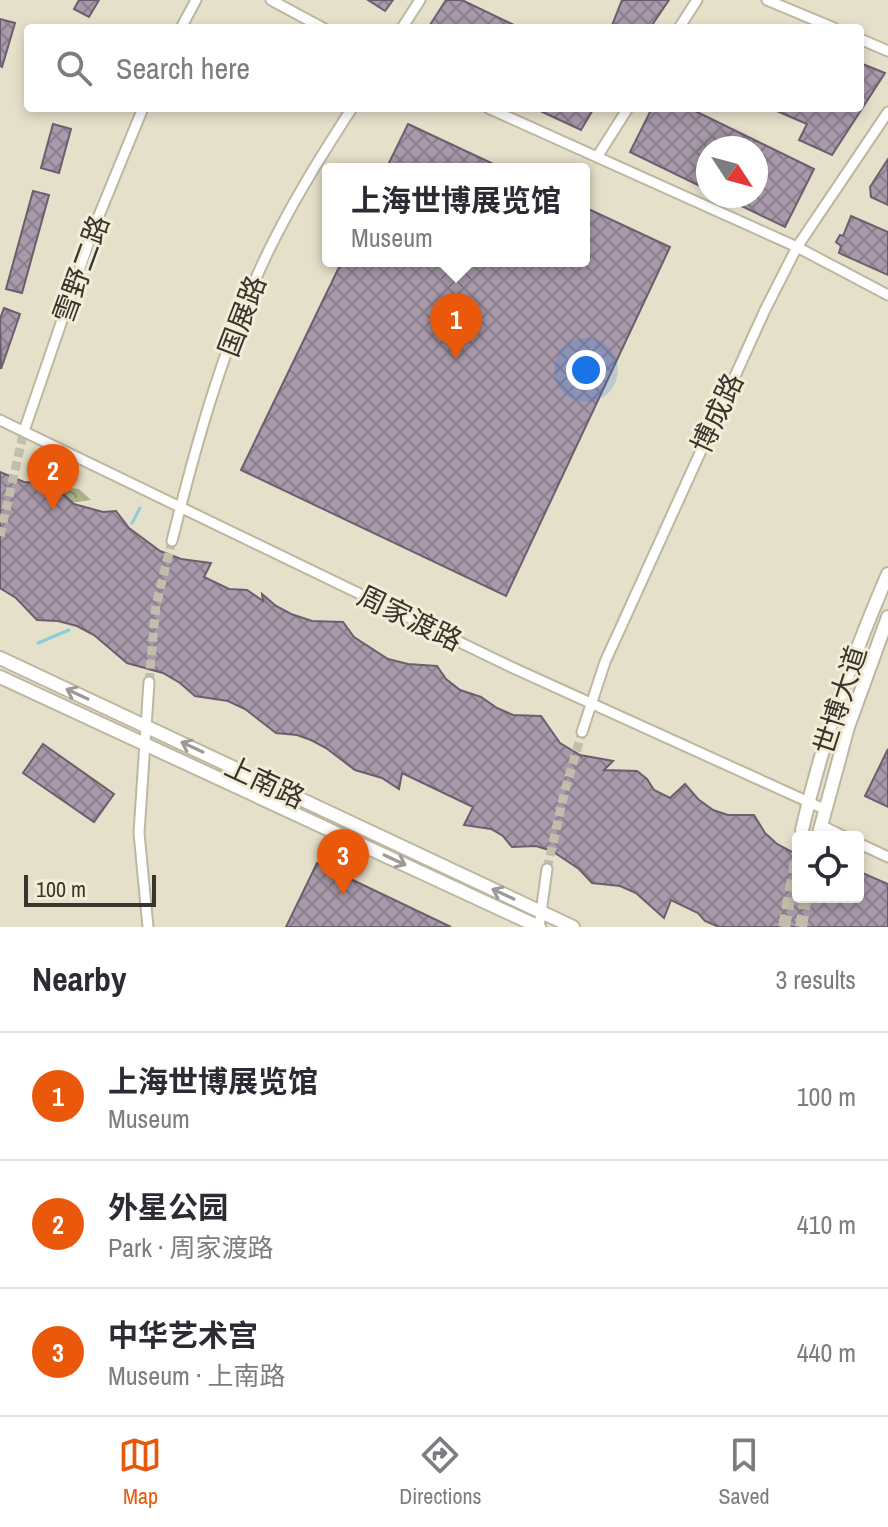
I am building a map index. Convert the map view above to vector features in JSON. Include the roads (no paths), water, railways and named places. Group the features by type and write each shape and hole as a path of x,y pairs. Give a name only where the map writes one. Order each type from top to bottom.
{"main road":[{"name":"世博大道","path":"802,830 846,678 888,574"},
{"name":"世博大道","path":"819,831 848,727 888,617"},
{"name":"上南路","path":"0,658 573,927"},
{"name":"上南路","path":"0,677 539,927"}],"street":[{"path":"183,24 196,0"},
{"path":"271,0 316,24"},
{"path":"405,24 420,0"},
{"path":"682,24 697,0"},
{"path":"767,0 824,24"},
{"path":"864,41 888,51"},
{"name":"雪野二路","path":"24,431 93,230 141,112"},
{"name":"国展路","path":"172,541 220,371 259,270 294,203 350,112"},
{"path":"497,112 797,247 888,295"},
{"path":"597,157 625,112"},
{"name":"博成路","path":"582,732 605,662 765,310 797,247 888,112"},
{"name":"周家渡路","path":"0,420 509,666 824,809"},
{"path":"148,927 139,833 149,682"},
{"path":"864,846 888,857"},
{"path":"539,927 547,869"}],"waterway":[{"path":"132,523 140,508"},
{"path":"38,643 69,630"}],"tunnel":[{"path":"0,536 24,431"},
{"path":"149,682 156,605 172,541"},
{"path":"547,869 582,732"},
{"path":"784,927 792,884"},
{"path":"801,927 805,903"}],"place":[{"name":"上海世博展览馆","path":"456,359"},
{"name":"外星公园","path":"53,510"},
{"name":"中华艺术宫","path":"343,895"}]}
